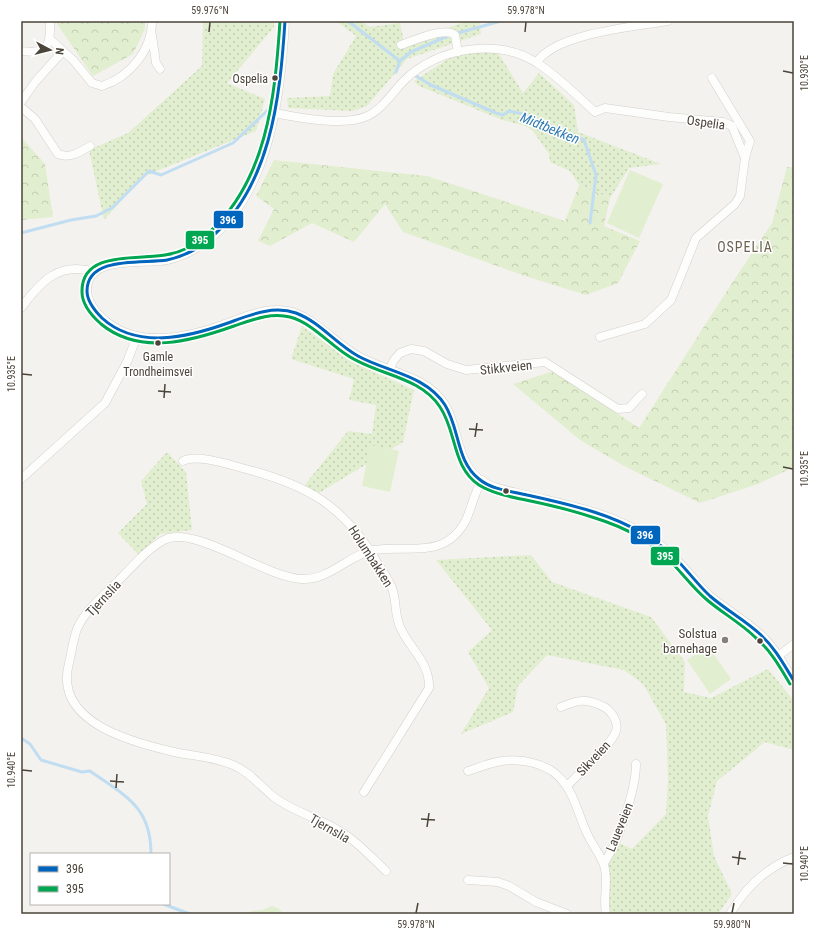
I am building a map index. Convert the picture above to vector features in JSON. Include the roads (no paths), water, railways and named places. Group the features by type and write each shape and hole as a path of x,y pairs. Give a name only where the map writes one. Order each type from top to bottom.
{"street":[{"path":"21,51 41,51 48,44 50,40 50,21"},
{"path":"152,21 152,34 156,63 160,69"},
{"path":"285,21 275,113 260,162 247,192 232,215 211,238 195,249 171,259 110,265 95,272 89,278 87,289 89,299 94,309 115,328 137,336 158,338 180,336 219,326 260,312 284,311 295,313 308,319 360,357 420,382 442,400 449,412 466,462 474,474 482,480 512,492 595,512 642,532 670,553 710,595 761,635 780,659 794,681"},
{"path":"537,62 541,55 549,49 577,39 613,30 668,21"},
{"path":"401,45 436,34 448,32 455,35 458,52"},
{"path":"50,40 63,51 92,82 102,86 115,79 138,62 152,34"},
{"name":"Ospelia","path":"275,113 293,117 337,120 360,119 379,108 399,85 413,72 430,62 458,52 479,49 501,50 537,62 595,112 605,108 669,117 723,122 732,126 745,158 740,196 735,204 696,238 671,300 645,324 600,337"},
{"path":"21,102 63,51"},
{"path":"712,78 750,141 745,158"},
{"path":"21,107 35,119 53,149 58,154 68,156 73,155 90,146"},
{"path":"21,308 39,286 54,273 73,268 95,272"},
{"path":"21,479 105,402 127,362 137,336"},
{"name":"Stikkveien","path":"389,370 400,353 408,349 416,349 427,352 447,364 466,370 545,362 618,409 629,408 642,394"},
{"name":"Holumbakken","path":"183,461 196,458 249,469 276,478 314,495 332,506 343,516 370,551 392,587 398,623 422,660 428,675 429,688 364,792"},
{"name":"Tjernslia","path":"386,871 357,844 338,830 274,798 249,774 235,766 218,760 173,752 131,740 101,727 77,708 71,698 67,686 67,670 78,627 92,607 151,549 165,539 181,536 204,543 280,576 303,580 327,574 370,551 423,549 438,546 450,540 464,523 482,480"},
{"path":"780,659 794,644"},
{"name":"Sikveien","path":"561,707 579,700 593,702 606,708 614,717 617,724 616,731 609,742 567,786"},
{"name":"Sikveien","path":"468,771 496,762 519,760 545,768 561,779 567,786 589,841 604,863"},
{"name":"Laueveien","path":"606,914 604,903 606,874 604,863 612,847 632,796 636,775 636,764"},
{"path":"730,914 751,884 777,865 794,857"},
{"path":"468,880 498,882 510,886 536,902 567,914"}],"waterway":[{"path":"348,21 400,61 396,72"},
{"path":"458,33 501,21"},
{"path":"400,61 411,52 450,35"},
{"name":"Midtbekken","path":"416,76 431,85 496,113 503,115 509,111 523,114 584,140 596,175 590,223"},
{"path":"21,233 71,220 96,216 112,208 149,171 161,175 233,143 268,110"},
{"path":"21,738 30,744 41,760 82,772 90,771 125,796 141,813 150,838 151,853"},
{"path":"166,905 190,914"}],"place":[{"name":"Ospelia","path":"275,78"},
{"name":"Gamle Trondheimsvei","path":"158,343"},
{"name":"Solstua barnehage","path":"725,640"}],"district":[{"name":"OSPELIA","path":"745,247"}]}
